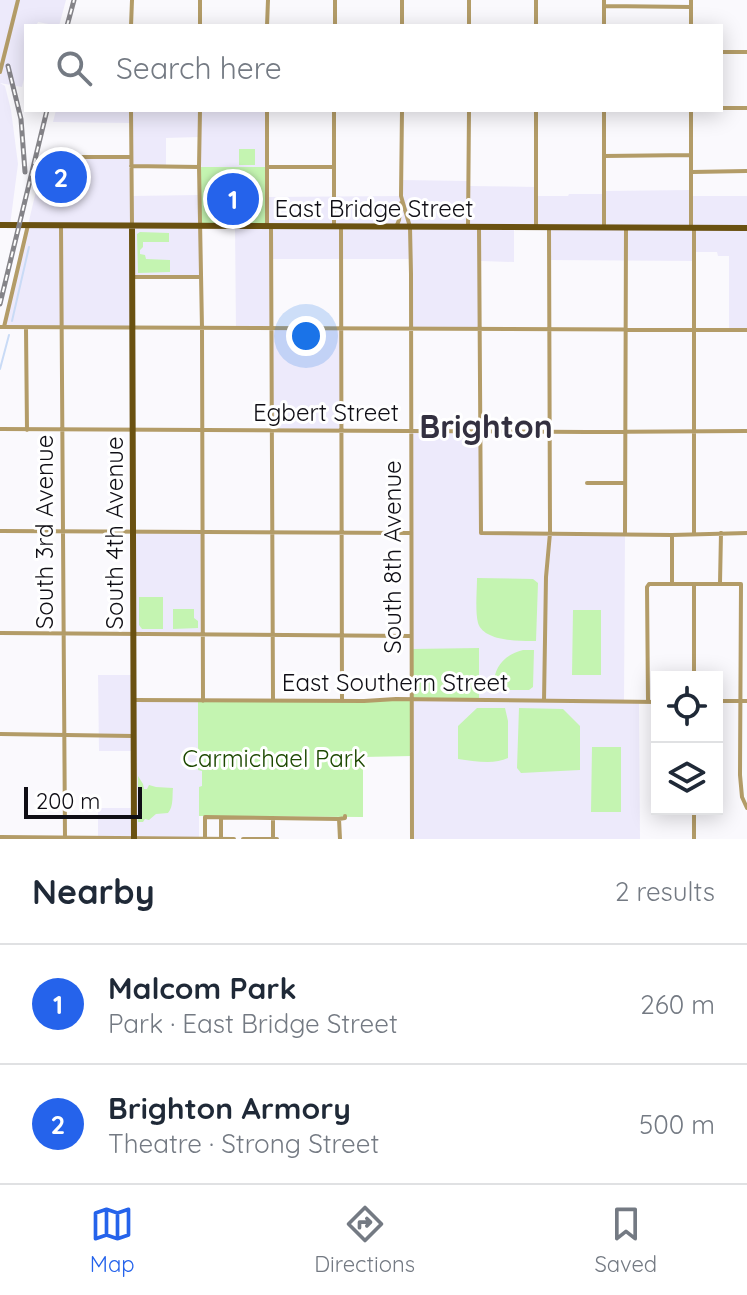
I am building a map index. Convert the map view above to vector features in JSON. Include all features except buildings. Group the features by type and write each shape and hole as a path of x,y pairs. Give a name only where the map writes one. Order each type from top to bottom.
{"main road":[{"name":"East Bridge Street","path":"0,225 747,228"},
{"name":"South 4th Avenue","path":"132,226 134,838"}],"street":[{"path":"0,72 3,46 18,0"},
{"path":"131,24 132,0"},
{"path":"200,0 200,24"},
{"path":"267,24 268,0"},
{"path":"335,0 335,24"},
{"path":"402,0 402,24"},
{"path":"469,0 469,24"},
{"path":"536,0 536,24"},
{"path":"604,24 604,3 691,3 691,24"},
{"path":"723,52 747,52"},
{"path":"723,108 747,108"},
{"path":"131,112 132,226"},
{"path":"200,112 203,701"},
{"path":"267,112 273,534 272,701"},
{"path":"334,112 341,329 342,701"},
{"path":"395,228 399,220 401,196 402,112"},
{"path":"468,227 469,112"},
{"path":"536,112 536,228"},
{"path":"604,112 604,228"},
{"path":"691,112 694,534"},
{"path":"604,156 691,155"},
{"path":"44,157 131,157"},
{"path":"131,166 199,167"},
{"path":"267,167 334,167"},
{"path":"692,172 747,171"},
{"name":"South 8th Avenue","path":"401,196 410,227 412,839"},
{"path":"28,225 2,327 747,330"},
{"name":"South 3rd Avenue","path":"61,226 65,838"},
{"path":"479,228 481,533 747,533"},
{"path":"544,701 550,533 549,228"},
{"path":"625,534 626,228"},
{"path":"132,277 201,277"},
{"path":"26,327 27,430"},
{"name":"Egbert Street","path":"0,429 747,431"},
{"path":"587,483 625,483"},
{"path":"0,531 411,533"},
{"path":"720,584 721,533"},
{"path":"672,535 672,584"},
{"path":"648,701 649,584 741,584 741,791 747,808"},
{"path":"694,584 694,671"},
{"path":"0,633 411,636"},
{"name":"East Southern Street","path":"134,700 651,701"},
{"path":"723,701 747,701"},
{"path":"0,734 133,736"},
{"path":"694,815 694,839"},
{"path":"204,839 205,817 339,819 345,816"},
{"path":"243,839 274,839 271,817"},
{"path":"221,818 221,839"},
{"path":"339,819 340,839"},
{"path":"0,837 234,839"}],"shaded area":[{"path":"0,0 66,0 60,24 24,24 22,87 0,83"},
{"path":"0,83 5,86 11,110 18,164 10,225 0,225"},
{"path":"56,112 267,112 267,167 199,167 199,137 166,138 166,167 131,167 132,196 200,195 201,277 132,277 133,327 4,327 44,157 131,157 131,123 53,122"},
{"path":"401,180 468,181 469,186 536,187 536,196 691,190 692,196 747,196 747,330 729,330 729,256 718,256 717,252 694,252 694,261 549,260 549,228 514,228 514,262 481,261 481,330 411,329 410,259 272,259 271,328 341,329 341,431 272,431 271,329 236,329 235,227 266,197 400,196"},
{"path":"480,431 481,533 625,534 624,701 639,701 640,839 412,839 411,432"},
{"path":"133,532 202,532 203,634 133,634"},
{"path":"98,675 134,675 134,700 198,701 198,770 202,770 199,839 98,839 98,808 133,808 133,751 99,751"}],"green space":[{"path":"239,149 255,149 255,165 239,165"},
{"path":"199,167 267,167 267,227 200,226"},
{"path":"169,233 169,242 143,242 140,254 145,255 146,259 170,260 170,272 138,273 137,234"},
{"path":"477,578 533,579 538,583 536,641 495,637 482,629 477,613"},
{"path":"139,597 163,597 163,629 142,629 139,625"},
{"path":"173,609 194,609 198,628 173,629"},
{"path":"573,610 601,610 601,675 572,675"},
{"name":"Carmichael Park","path":"479,648 479,700 412,699 412,756 363,757 363,817 199,816 202,771 198,770 198,701 411,699 411,649"},
{"path":"534,650 533,687 529,690 494,690 500,664 510,655"},
{"path":"477,708 505,708 508,758 490,762 458,759 458,726"},
{"path":"519,708 563,709 580,726 580,770 521,773 517,768"},
{"path":"592,747 621,747 621,812 591,812"},
{"path":"138,776 144,789 149,785 173,788 168,813 156,814 149,820 138,822"}],"waterway":[{"path":"12,321 29,247"},
{"path":"0,369 9,335"}],"railway":[{"path":"68,24 74,0"},
{"path":"8,66 21,119 25,172"},
{"path":"0,304 47,112"}],"place":[{"name":"Brighton Armory","path":"61,177"},
{"name":"Malcom Park","path":"233,199"}],"district":[{"name":"Brighton","path":"486,427"}]}
